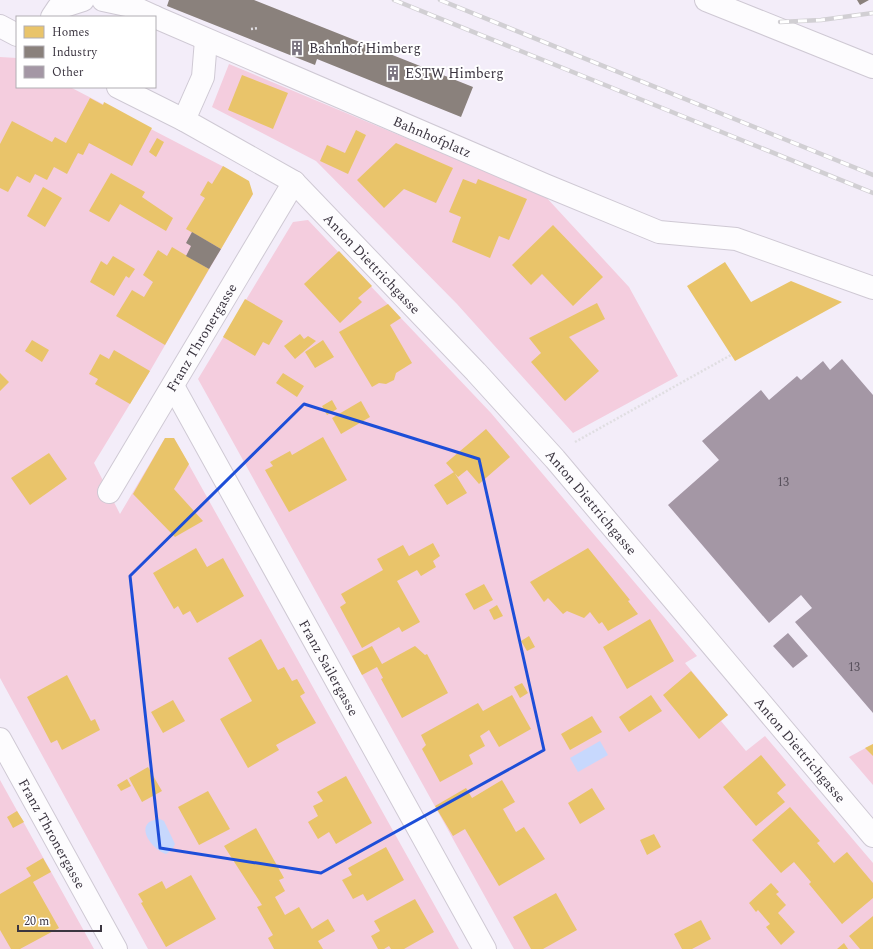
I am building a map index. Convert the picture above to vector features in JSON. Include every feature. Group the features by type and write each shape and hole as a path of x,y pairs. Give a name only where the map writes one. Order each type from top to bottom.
{"street":[{"path":"53,16 58,8 82,0"},
{"name":"Bahnhofplatz","path":"103,0 131,6 153,16"},
{"path":"706,0 873,67"},
{"name":"Bahnhofplatz","path":"156,17 545,185 659,232 736,239 873,288"},
{"path":"0,26 16,34"},
{"path":"184,120 203,77 206,40"},
{"path":"120,88 184,120 294,182"},
{"name":"Franz Thronergasse","path":"109,492 294,182"},
{"name":"Anton Diettrichgasse","path":"294,182 476,372 555,459 873,836"},
{"name":"Franz Sailergasse","path":"173,386 485,949"},
{"name":"Franz Thronergasse","path":"0,739 116,949"}],"path":[{"path":"555,459 579,439 730,355"}],"highlighted area":[{"path":"304,404 479,459 544,750 321,873 160,848 130,576"}],"shaded area":[{"path":"0,57 16,58 16,88 72,88 224,167 253,194 150,371 94,463 120,514 165,438 174,438 459,949 148,949 0,678"},
{"path":"229,64 545,196 629,287 678,376 573,433 457,304 316,161 212,107"},
{"path":"308,220 491,413 697,656 685,663 728,715 721,721 746,751 765,736 873,863 873,949 514,949 198,379 293,222"},
{"path":"873,744 873,785 849,757"},
{"path":"0,780 94,949 0,949"}],"water":[{"path":"600,741 608,755 578,772 570,758"},
{"path":"160,819 164,821 175,844 172,850 166,854 154,847 146,835 145,830 147,825 152,821"}],"building: Homes":[{"path":"242,75 288,93 273,129 228,110"},
{"path":"90,98 103,105 104,102 152,128 132,166 89,143 83,155 78,153 67,174 54,167 47,180 35,174 30,183 17,176 8,192 0,188 0,144 12,121 52,142 55,137 66,143"},
{"path":"356,130 366,135 348,174 320,161 327,145 345,153"},
{"path":"157,138 164,142 156,157 149,152"},
{"path":"396,143 453,168 436,203 404,189 384,208 357,180"},
{"path":"223,166 249,181 253,194 221,249 186,229 205,198 200,195 208,181 212,184"},
{"path":"111,173 145,192 142,197 173,218 166,231 120,204 109,222 89,211"},
{"path":"463,179 476,184 478,179 527,199 509,240 499,236 490,258 452,242 461,217 449,212"},
{"path":"43,187 62,198 45,227 27,216"},
{"path":"553,225 603,277 573,306 542,274 531,285 512,265"},
{"path":"172,247 209,269 165,345 116,316 132,290 144,297 153,282 143,275 158,250 167,256"},
{"path":"339,251 372,286 358,298 362,302 340,323 304,284"},
{"path":"113,256 135,269 129,278 126,276 114,296 90,282 101,261 107,265"},
{"path":"725,262 751,302 791,281 842,302 735,361 687,286"},
{"path":"245,299 283,321 269,345 263,342 255,356 223,337"},
{"path":"597,303 605,319 569,337 599,371 565,401 531,362 541,353 529,338"},
{"path":"388,304 401,318 390,325 412,363 396,373 394,380 386,384 379,383 372,387 339,332"},
{"path":"300,334 304,339 308,336 316,341 295,359 284,346"},
{"path":"32,340 49,350 42,362 25,351"},
{"path":"323,340 334,357 315,368 305,352"},
{"path":"114,350 150,371 130,404 95,384 98,379 89,374 100,354 109,359"},
{"path":"0,373 9,382 0,391"},
{"path":"283,373 304,386 297,397 276,383"},
{"path":"332,400 337,409 327,415 322,406"},
{"path":"361,401 370,417 341,434 332,418"},
{"path":"486,429 510,457 479,484 467,470 458,477 446,463"},
{"path":"323,437 347,480 289,512 265,470 273,466 270,462 290,451 292,455"},
{"path":"165,438 174,438 189,464 174,489 203,521 175,537 133,494"},
{"path":"49,453 67,479 30,505 11,478"},
{"path":"454,472 467,493 447,505 434,485"},
{"path":"433,543 440,556 433,561 436,567 421,576 417,570 397,581 420,622 402,632 399,627 362,648 340,607 346,603 341,594 383,570 377,559 403,545 409,556"},
{"path":"196,548 207,567 223,558 244,596 197,623 190,611 183,615 178,606 174,609 153,573"},
{"path":"588,548 630,600 628,601 638,614 608,631 602,622 599,624 590,612 584,618 567,611 563,614 548,598 544,602 530,582"},
{"path":"484,584 493,600 474,610 465,594"},
{"path":"497,605 503,616 494,620 489,610"},
{"path":"650,619 674,661 627,689 603,647"},
{"path":"529,636 535,647 527,651 521,641"},
{"path":"261,639 278,670 284,667 292,681 297,679 305,693 300,696 316,723 276,745 279,750 248,768 220,719 252,701 228,658"},
{"path":"372,646 382,664 415,646 425,655 427,654 448,693 402,718 381,679 383,678 377,667 362,675 352,656"},
{"path":"691,671 728,715 699,739 663,695"},
{"path":"67,675 91,721 95,719 100,730 62,750 57,740 51,743 27,697"},
{"path":"522,683 528,693 520,698 514,687"},
{"path":"512,695 531,729 499,747 489,730 480,736 485,746 469,755 473,764 440,782 422,749 426,745 421,735 478,703 483,711"},
{"path":"651,695 662,711 629,732 619,717"},
{"path":"173,700 185,721 163,733 151,712"},
{"path":"592,716 602,732 570,750 561,734"},
{"path":"873,744 873,756 865,748"},
{"path":"761,755 786,785 777,793 785,802 756,826 723,787"},
{"path":"148,767 162,791 142,802 129,778"},
{"path":"346,776 372,823 336,844 329,832 318,839 308,822 318,816 313,806 323,801 317,792"},
{"path":"127,779 131,786 121,791 117,785"},
{"path":"502,780 515,802 503,809 516,832 524,827 545,859 499,886 465,829 453,836 435,806 466,788 472,798"},
{"path":"592,788 605,809 580,824 568,803"},
{"path":"208,791 230,829 199,845 178,807"},
{"path":"790,807 820,841 817,843 834,863 847,852 873,883 873,898 842,924 809,884 811,882 794,862 781,873 752,840"},
{"path":"17,811 24,822 13,828 7,817"},
{"path":"256,828 284,878 279,880 285,891 275,897 285,915 299,907 312,929 328,919 335,931 318,941 323,949 274,949 268,938 273,935 257,907 262,905 224,846"},
{"path":"654,834 661,847 647,855 640,840"},
{"path":"386,847 404,880 367,901 363,894 353,899 342,880 352,875 348,868"},
{"path":"43,858 51,872 33,882 59,928 20,949 11,949 0,930 0,894 31,876 26,868"},
{"path":"191,875 216,919 166,947 141,903 143,902 138,894 162,881 166,889"},
{"path":"771,883 779,892 776,894 786,905 778,913 795,932 781,945 766,927 770,924 758,910 756,912 749,903"},
{"path":"556,893 577,930 543,949 531,949 513,917"},
{"path":"415,899 434,932 404,949 391,949 389,946 384,949 378,949 371,936 380,931 374,921"},
{"path":"873,916 873,949 860,949 849,936"},
{"path":"701,920 711,939 692,949 682,949 674,934"},
{"path":"844,943 848,949 837,949"}],"building: Industry":[{"path":"169,0 254,0 473,87 461,117 317,59 315,65 167,6"},
{"path":"857,0 869,0 860,5"},
{"path":"192,232 221,249 209,269 186,256 191,246 186,243"}],"building: Other":[{"path":"842,359 873,395 873,713 795,622 812,608 801,595 769,623 668,505 719,460 702,441 761,390 769,400 797,376 801,380 823,361 830,370"},
{"path":"788,633 808,656 793,668 773,646"}],"railway":[{"path":"394,0 873,193"},
{"path":"440,0 873,175"},
{"path":"780,22 821,20 873,13"}],"place":[{"name":"Bahnhof Himberg","path":"297,48"},
{"name":"ESTW Himberg","path":"393,73"}]}
